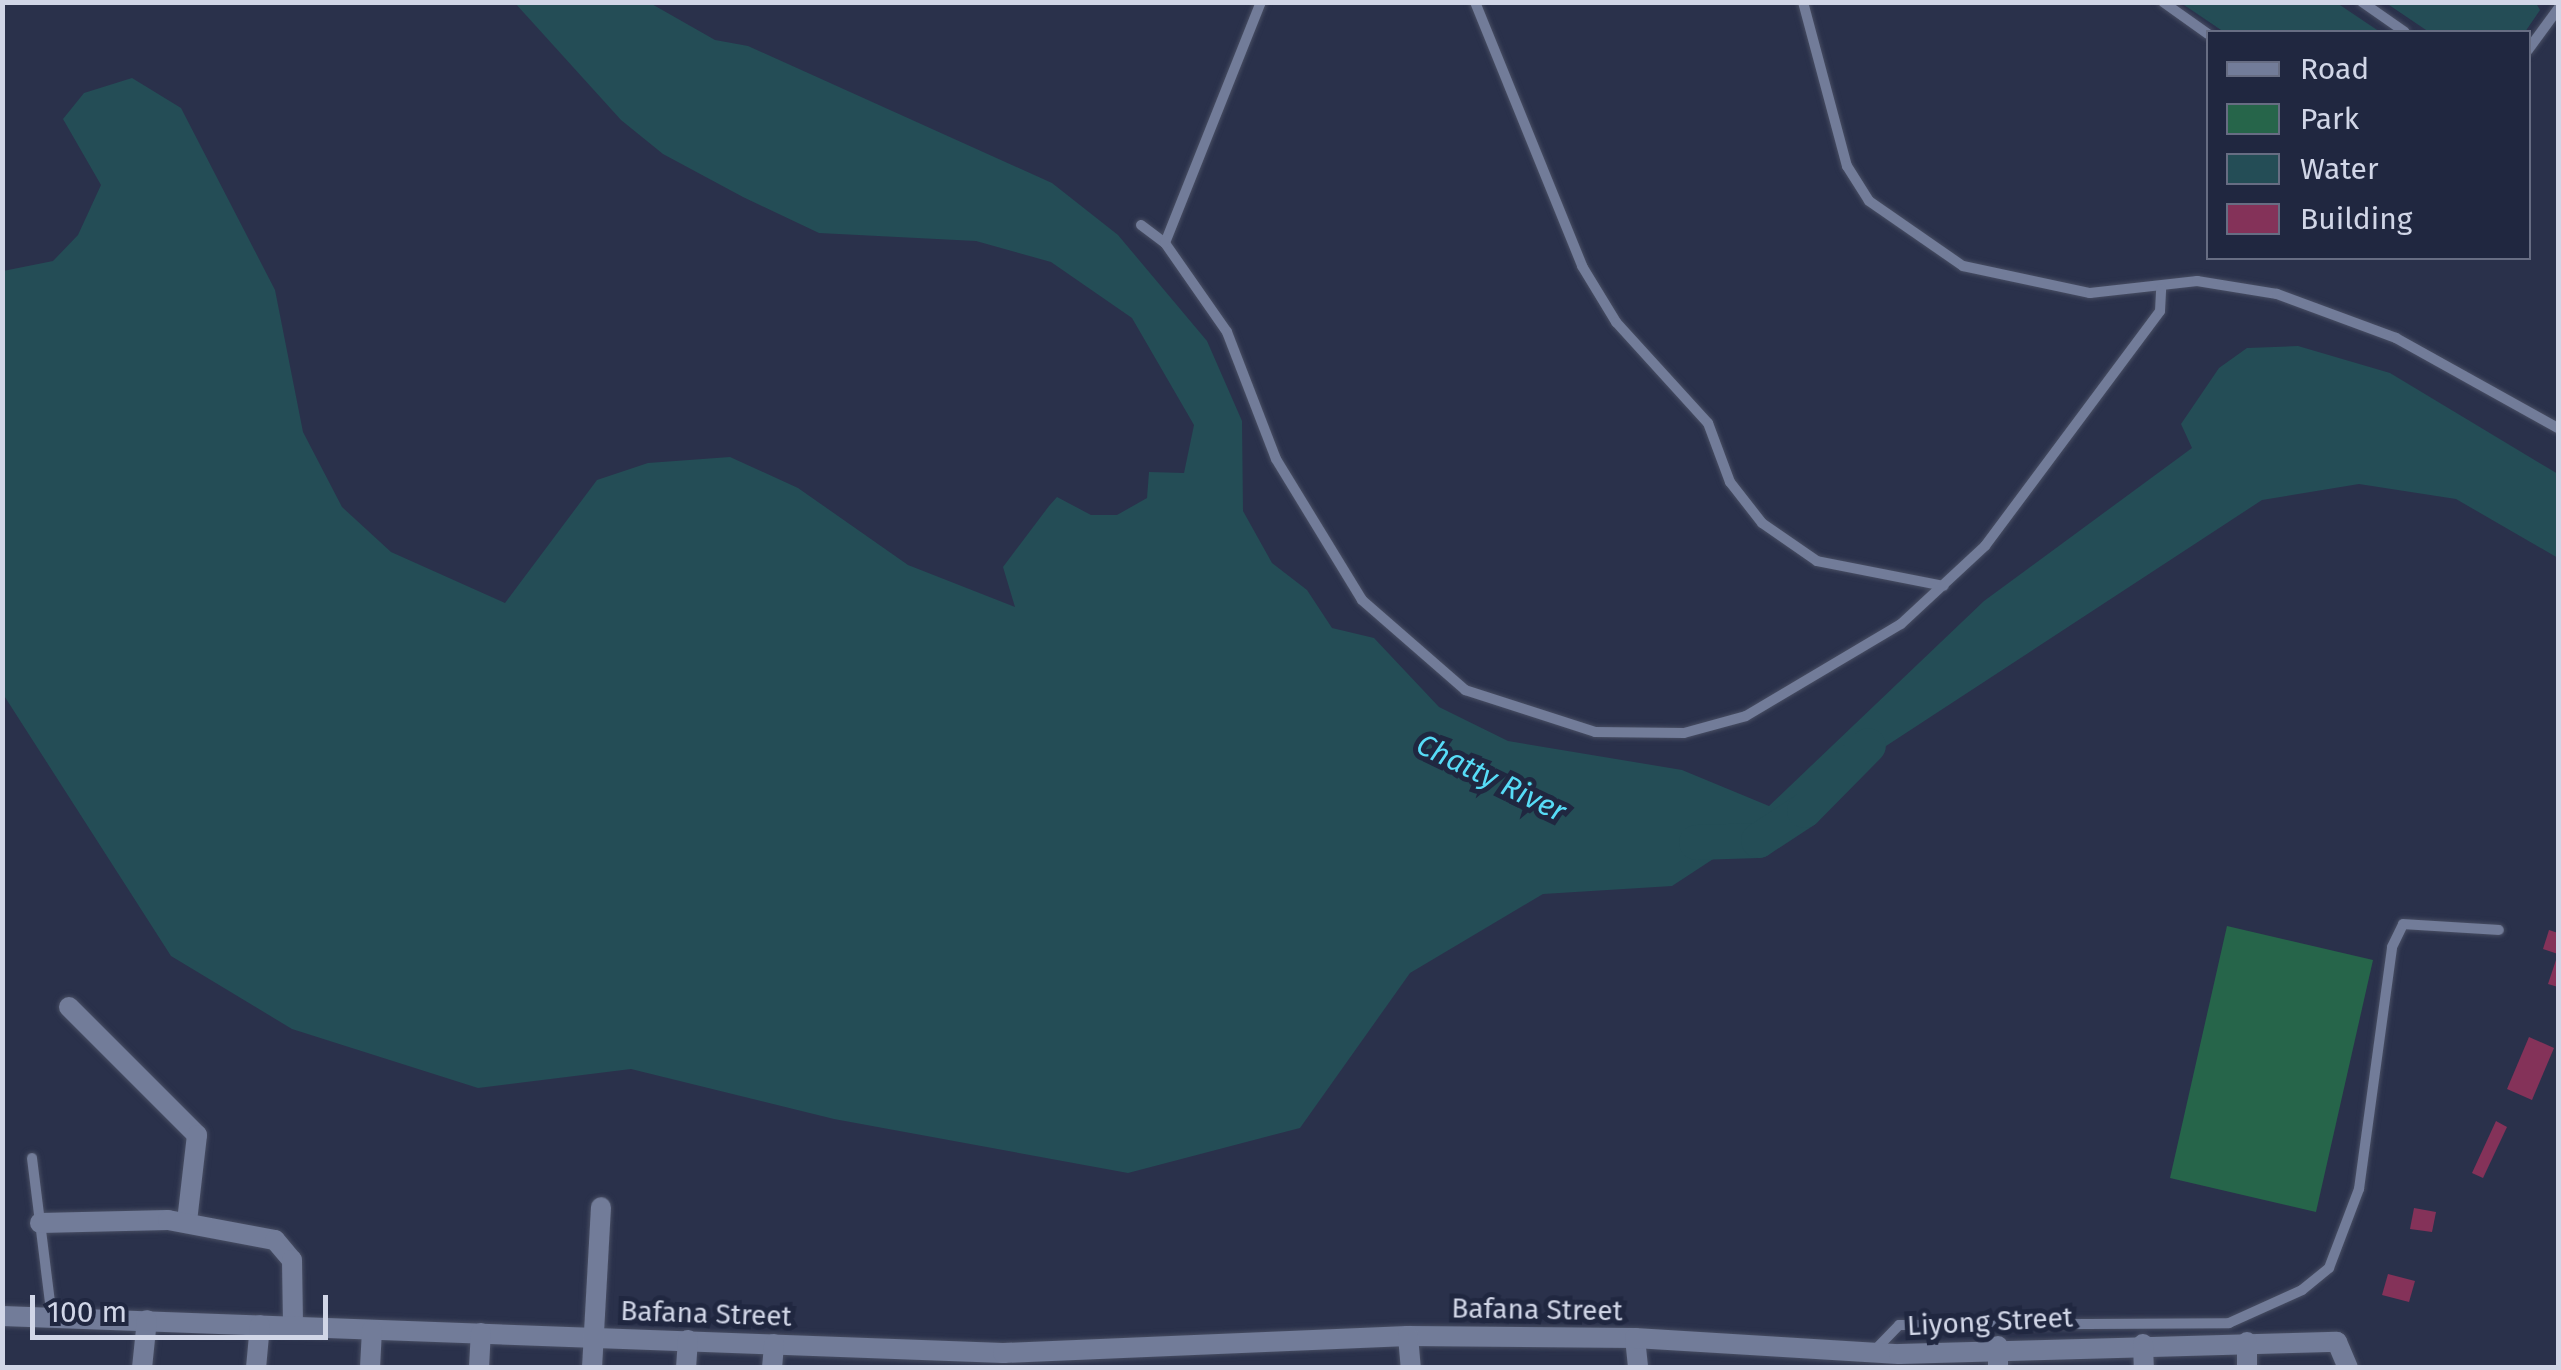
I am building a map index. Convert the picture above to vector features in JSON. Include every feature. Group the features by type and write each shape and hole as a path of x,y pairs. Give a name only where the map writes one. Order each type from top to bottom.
{"street":[{"path":"69,1007 197,1135 187,1222"},
{"path":"592,1368 601,1207"},
{"path":"40,1223 187,1222 287,1248 293,1327"},
{"name":"Bafana Street","path":"2,1316 774,1344 894,1359 1106,1360 1408,1336 1635,1338 1638,1368"},
{"path":"142,1368 147,1320"},
{"path":"256,1368 260,1325"},
{"path":"370,1368 372,1330"},
{"path":"479,1368 481,1333"},
{"path":"1408,1336 1411,1368"},
{"name":"Liyong Street","path":"1635,1338 1794,1360 1872,1354 1899,1361 1998,1357 2052,1346 2247,1342 2347,1357"},
{"path":"686,1368 688,1340"},
{"path":"2247,1342 2247,1368"},
{"path":"772,1368 774,1344"},
{"path":"2143,1344 2144,1368"},
{"path":"2052,1346 2052,1368"}],"lane":[{"path":"1166,243 1261,2"},
{"path":"1475,2 1582,266 1616,322 1708,423 1730,482 1762,523 1817,561 1944,586"},
{"path":"1803,2 1846,166 1868,200 1904,230 1998,280 2090,293 2236,284 2342,315 2558,428"},
{"path":"2163,2 2206,33"},
{"path":"2362,2 2402,30"},
{"path":"2531,46 2558,9"},
{"path":"1141,225 1166,243 1227,332 1276,459 1353,586 1450,679 1504,710 1595,732 1684,732 1746,716 1852,660 1944,586 1986,546 2160,311 2162,289"},
{"path":"1872,1354 1899,1325 2229,1323 2302,1290 2329,1268 2359,1190 2392,947 2403,924 2499,930"},
{"path":"32,1158 52,1318"}],"green space":[{"path":"2227,926 2373,960 2316,1212 2170,1178"}],"water":[{"path":"515,3 650,3 715,40 748,46 1052,183 1118,235 1207,341 1242,421 1243,511 1272,563 1307,590 1332,628 1374,638 1439,707 1508,741 1682,770 1769,806 1984,601 2192,448 2181,424 2219,368 2247,348 2298,346 2390,373 2558,474 2558,558 2456,499 2359,484 2262,500 1672,886 1543,894 1410,973 1300,1128 1128,1173 834,1119 631,1069 478,1088 292,1029 171,956 3,694 3,271 53,261 78,235 101,185 63,119 84,93 132,78 181,108 275,290 303,432 342,507 391,552 505,603 597,480 648,463 730,457 798,488 908,565 1015,607 1003,567 1057,497 1091,515 1117,515 1147,498 1149,472 1184,473 1194,425 1132,318 1051,262 976,241 819,233 743,197 663,154 621,120"},
{"path":"2181,3 2337,3 2377,30 2221,30"},
{"path":"2386,3 2536,3 2540,10 2526,30 2426,30"}],"building":[{"path":"2549,930 2558,933 2558,954 2543,949"},
{"path":"2558,954 2558,987 2548,984"},
{"path":"2529,1037 2554,1048 2532,1100 2507,1089"},
{"path":"2496,1121 2507,1127 2483,1178 2472,1173"},
{"path":"2414,1208 2436,1212 2432,1232 2410,1229"},
{"path":"2388,1274 2415,1281 2409,1302 2382,1295"}],"waterway":[{"name":"Chatty River","path":"1696,842 1758,840 1804,810 1868,745"}]}
